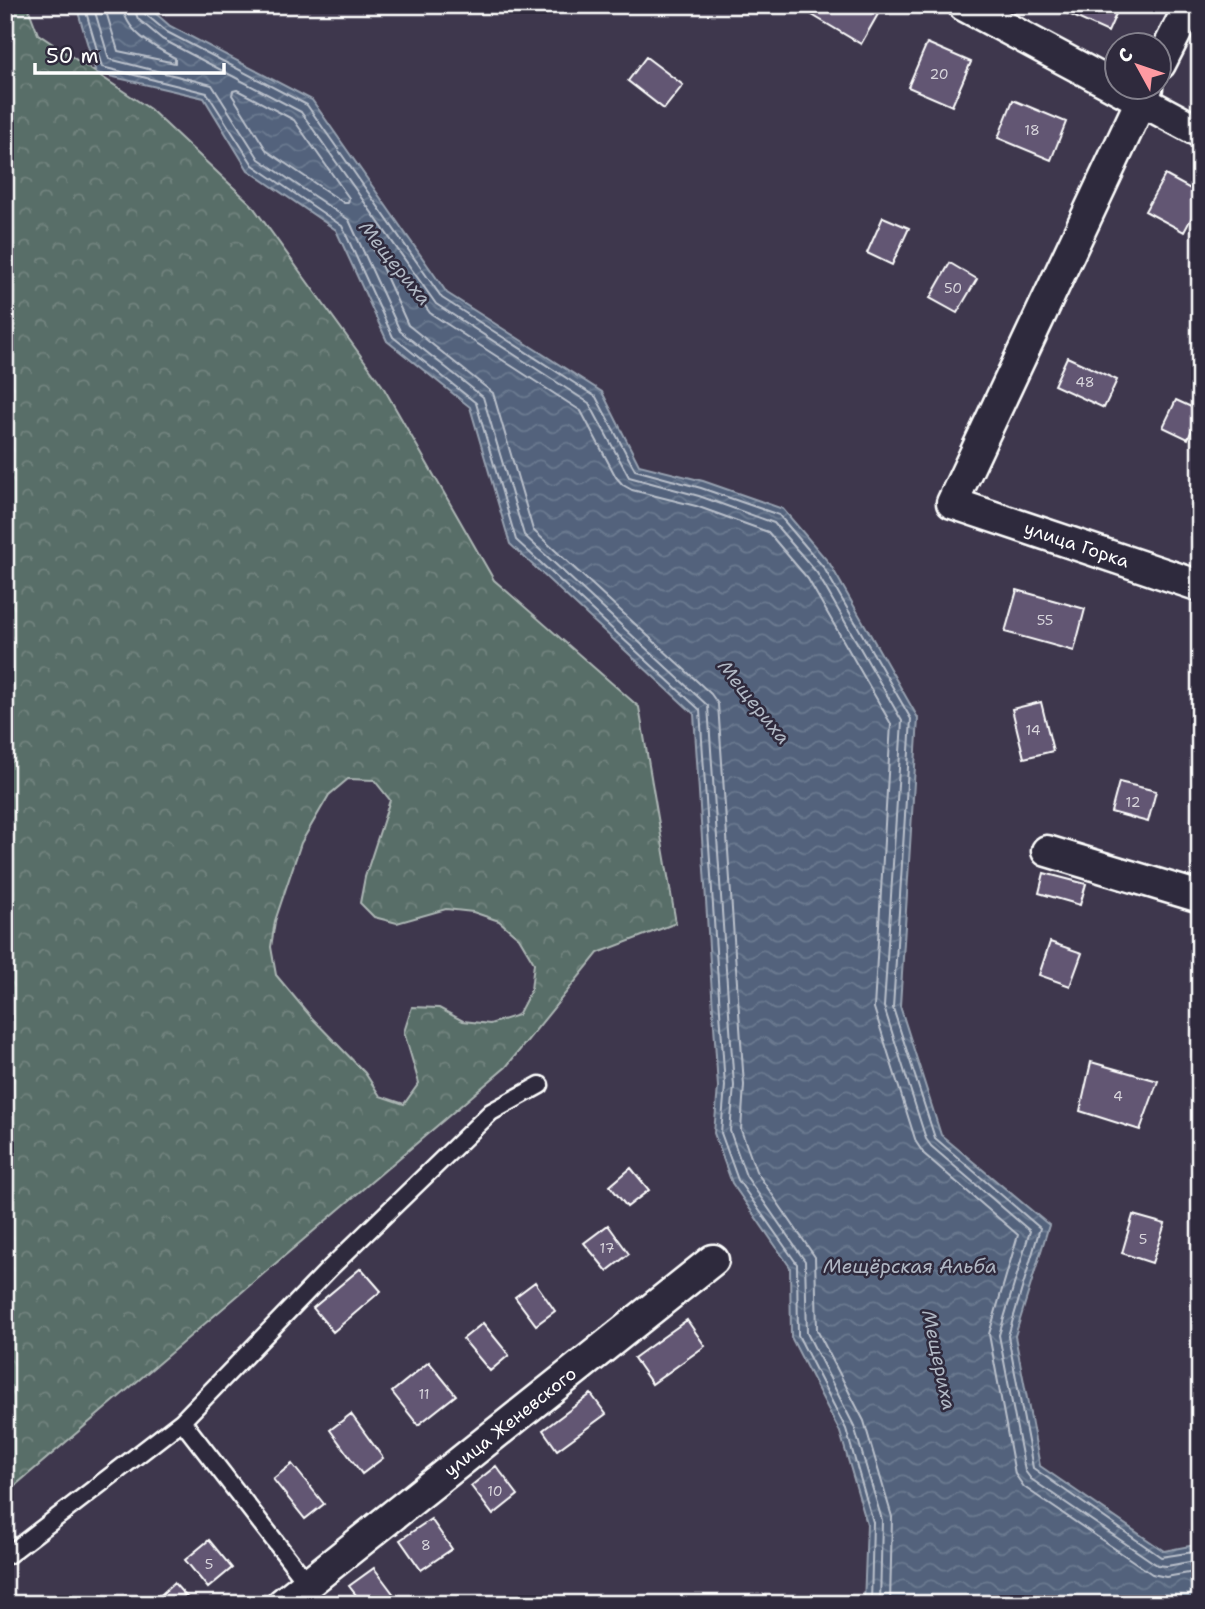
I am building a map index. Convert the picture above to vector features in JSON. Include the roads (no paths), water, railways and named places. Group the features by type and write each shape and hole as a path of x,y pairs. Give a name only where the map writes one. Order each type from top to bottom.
{"street":[{"path":"963,5 1104,74"},
{"path":"1174,36 1190,5"},
{"name":"улица Горка","path":"1140,102 952,503 1200,586"},
{"path":"1156,102 1200,132"},
{"path":"1047,851 1200,897"},
{"name":"улица Женевского","path":"282,1604 316,1594 713,1261"}],"lane":[{"path":"8,1555 182,1421 330,1268 491,1112 540,1085"},
{"path":"182,1421 316,1594"}],"water":[{"name":"Мещёрская Альба","path":"76,5 146,5 170,26 312,100 447,293 602,392 639,465 703,481 783,509 830,564 918,718 900,1006 941,1135 1049,1225 1015,1336 1040,1466 1164,1551 1200,1544 1200,1604 864,1604 867,1524 840,1432 791,1337 790,1267 732,1183 714,1133 718,1087 694,714 510,544 470,407 387,341 336,230 248,170 204,98 96,73"}],"water label":[{"name":"Мещериха","path":"395,263"},
{"name":"Мещериха","path":"754,702"},
{"name":"Мещериха","path":"939,1360"}]}
